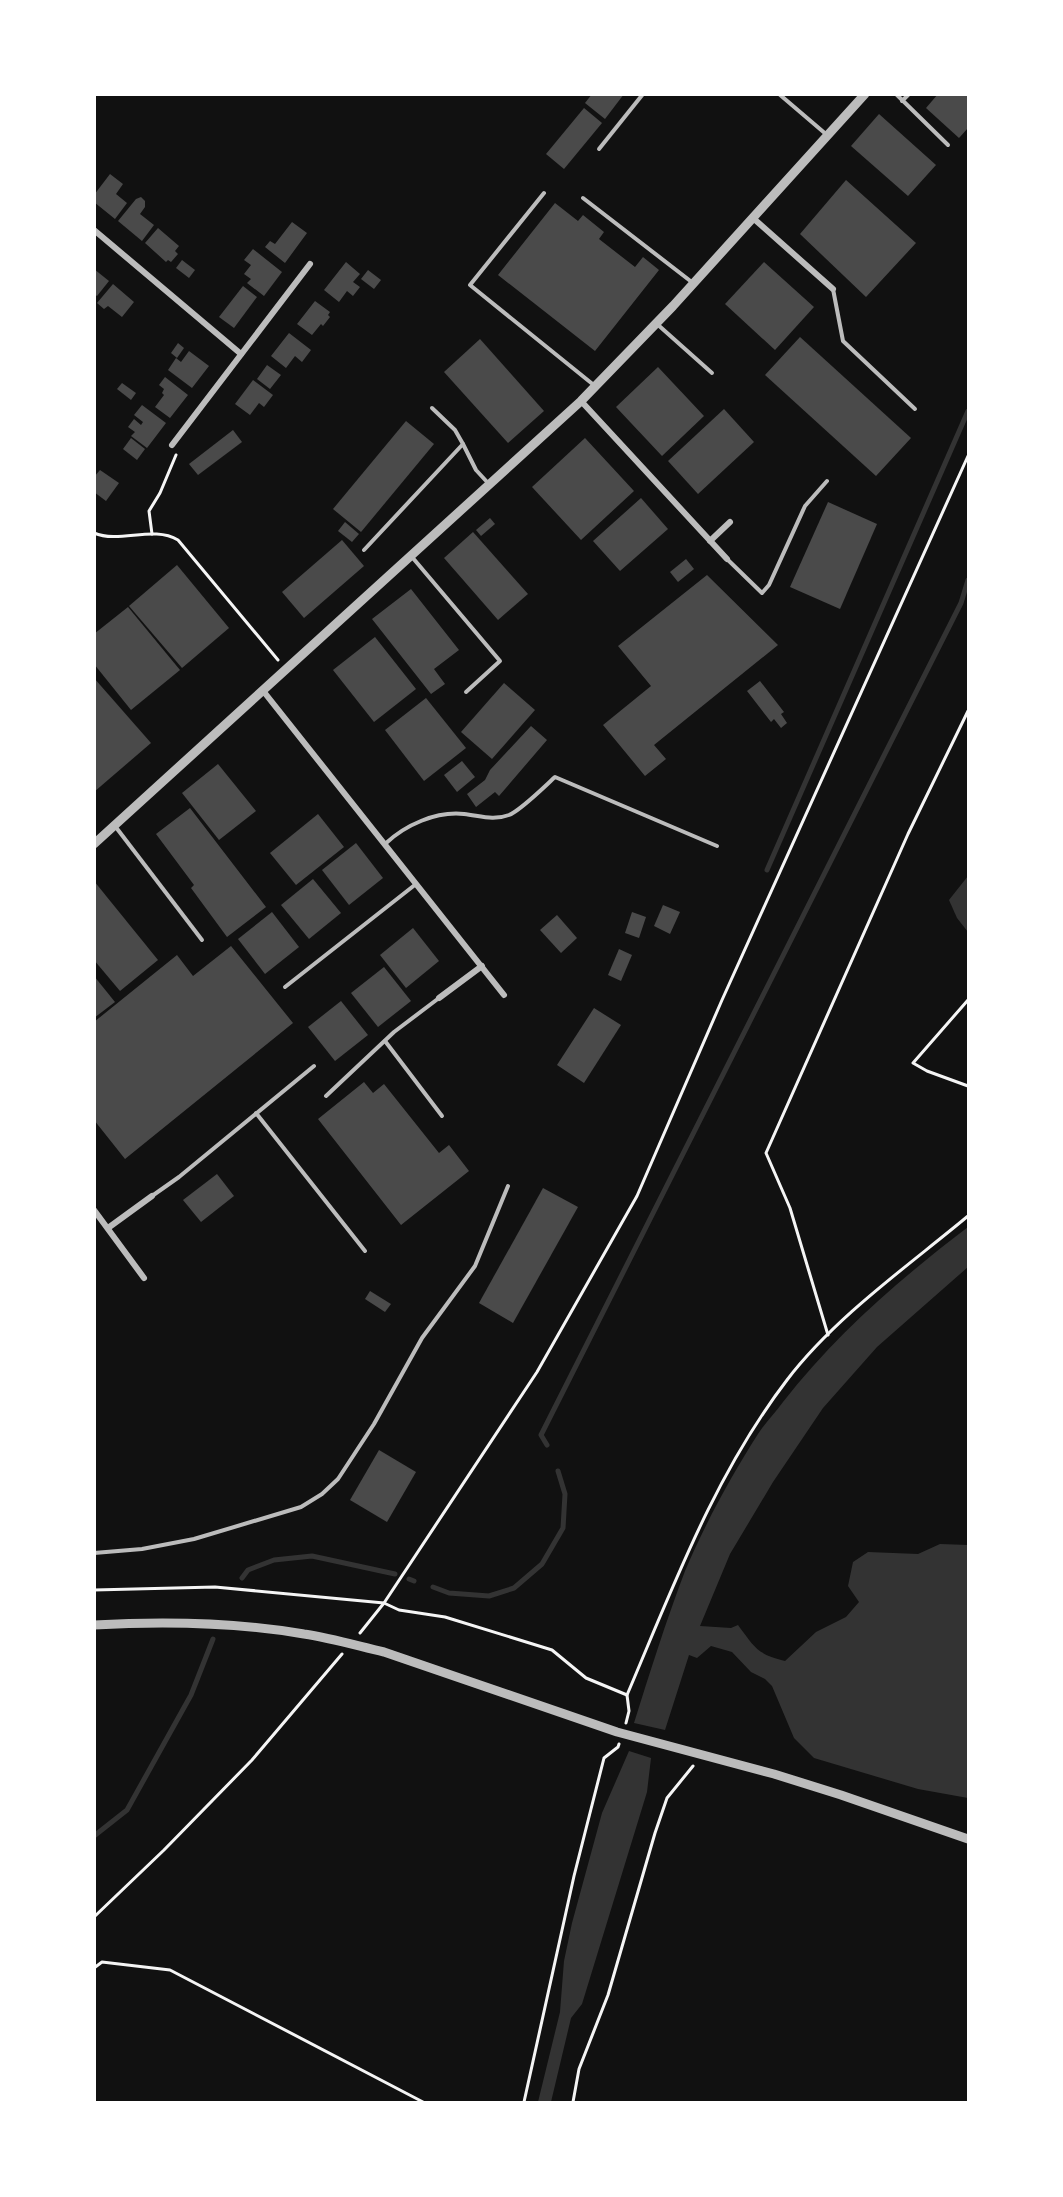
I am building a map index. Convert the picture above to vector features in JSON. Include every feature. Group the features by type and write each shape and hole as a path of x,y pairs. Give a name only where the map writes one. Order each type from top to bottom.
{"street":[{"path":"94,844 581,402 657,324 865,94"},
{"path":"753,218 833,289"},
{"path":"94,230 240,354"},
{"path":"172,445 310,264"},
{"path":"581,402 727,559"},
{"path":"710,541 730,522"},
{"path":"264,692 504,995"},
{"path":"439,998 482,966"},
{"path":"108,1228 152,1196"},
{"path":"94,1210 144,1278"},
{"path":"94,1625 152,1622 210,1623 304,1634 384,1652 620,1733 841,1795 969,1839"}],"lane":[{"path":"599,150 643,94"},
{"path":"779,94 828,135"},
{"path":"896,94 948,145"},
{"path":"902,101 909,94"},
{"path":"544,193 470,285 596,386"},
{"path":"583,198 694,283"},
{"path":"833,289 843,341 915,409"},
{"path":"657,324 712,373"},
{"path":"432,408 455,430 476,470 490,486"},
{"path":"364,550 463,444"},
{"path":"727,559 762,593 769,585 805,506 827,480"},
{"path":"412,557 500,661 466,692"},
{"path":"385,844 395,834 436,815 462,814 491,819 511,814 555,777 717,846"},
{"path":"115,826 202,940"},
{"path":"285,987 416,884"},
{"path":"326,1096 384,1041 439,998"},
{"path":"384,1041 442,1116"},
{"path":"152,1196 179,1177 314,1066"},
{"path":"256,1113 365,1251"},
{"path":"94,1553 142,1549 194,1539 301,1507 322,1494 338,1479 374,1424 423,1338 476,1266 508,1186"}],"path":[{"path":"152,534 149,511 160,493 176,454 172,445"},
{"path":"356,1638 384,1603 537,1372 637,1196 722,999 969,456"},
{"path":"94,533 101,535 152,534 172,536 178,540 287,671"},
{"path":"828,1335 790,1208 766,1153 908,834 969,711"},
{"path":"969,1000 913,1063 927,1071 969,1086"},
{"path":"626,1720 627,1695 695,1534 740,1447 788,1379 845,1317 969,1216"},
{"path":"94,1590 215,1587 384,1603 399,1611 445,1617 552,1650 586,1678 627,1695"},
{"path":"94,1917 252,1761 349,1646"},
{"path":"530,2103 524,2101 574,1876 604,1758 618,1747 620,1733"},
{"path":"573,2103 579,2069 608,1995 667,1798 685,1779 701,1755"},
{"path":"94,1968 102,1962 170,1970 423,2103"}],"shaded area":[{"path":"968,876 968,932 957,918 949,900"},
{"path":"968,1227 968,1267 877,1347 823,1408 773,1482 730,1554 700,1626 731,1628 738,1625 762,1653 785,1661 816,1632 846,1617 859,1602 848,1586 853,1562 868,1552 918,1554 940,1544 968,1545 968,1798 918,1789 814,1758 794,1738 772,1686 765,1679 751,1672 732,1652 711,1646 697,1658 689,1655 665,1730 634,1723 685,1571 719,1501 758,1434 803,1377 870,1308"},
{"path":"629,1751 651,1758 647,1792 582,2004 571,2018 551,2102 538,2102 560,2012 564,1961 572,1923 602,1813"}],"building":[{"path":"592,94 624,94 605,119 585,103"},
{"path":"938,94 968,94 968,128 959,138 926,108"},
{"path":"584,108 602,123 564,169 546,154"},
{"path":"879,114 936,165 908,196 851,146"},
{"path":"110,174 123,184 116,194 127,203 115,219 94,202 94,195"},
{"path":"846,180 916,243 866,297 800,234"},
{"path":"141,197 145,201 145,207 140,214 154,225 142,241 118,221 136,199"},
{"path":"555,203 578,221 583,215 604,232 599,239 635,267 643,257 659,270 595,351 498,275"},
{"path":"292,222 307,233 285,263 265,247 270,241 275,244"},
{"path":"158,228 179,246 175,251 178,254 171,262 168,260 166,262 145,243"},
{"path":"253,249 282,272 264,296 247,283 251,279 244,274 251,265 244,260"},
{"path":"182,260 195,270 189,278 176,268"},
{"path":"346,262 360,274 353,282 360,287 353,296 347,291 339,302 324,290"},
{"path":"764,262 814,307 775,350 725,304"},
{"path":"94,269 109,281 97,296 94,294"},
{"path":"368,270 381,280 374,289 361,279"},
{"path":"113,284 134,302 122,317 108,306 104,309 97,303"},
{"path":"243,286 257,297 234,328 219,317"},
{"path":"315,301 330,312 328,315 330,317 312,335 297,324"},
{"path":"289,333 311,350 302,362 295,356 286,368 271,356"},
{"path":"800,337 911,438 876,476 765,375"},
{"path":"480,339 544,411 508,443 444,372"},
{"path":"178,343 184,348 177,358 171,353"},
{"path":"189,351 209,366 192,388 168,370 176,358 181,362"},
{"path":"267,365 281,375 270,389 257,379"},
{"path":"658,367 704,416 662,456 616,407"},
{"path":"165,377 188,395 170,418 155,407 164,395 162,393 164,389 159,385"},
{"path":"253,380 273,395 264,407 259,403 250,415 235,404"},
{"path":"122,383 136,393 131,400 117,389"},
{"path":"142,405 166,423 147,448 131,436 135,432 128,427 134,419 141,425 143,422 134,415"},
{"path":"724,409 754,442 698,494 668,461"},
{"path":"406,421 434,444 361,532 333,509"},
{"path":"233,430 242,442 198,475 189,464"},
{"path":"131,438 145,449 137,460 123,449"},
{"path":"585,438 634,491 581,540 532,487"},
{"path":"100,470 119,483 106,501 94,492 94,477"},
{"path":"641,498 668,529 620,571 593,541"},
{"path":"828,502 877,524 840,609 790,587"},
{"path":"490,518 495,524 481,536 476,530"},
{"path":"345,522 359,534 352,542 338,531"},
{"path":"473,532 528,594 498,620 444,558"},
{"path":"342,540 364,566 304,618 282,592"},
{"path":"686,559 694,569 678,582 670,572"},
{"path":"177,565 229,628 182,668 129,606"},
{"path":"707,575 778,645 654,745 666,759 645,776 603,725 651,686 618,646"},
{"path":"411,589 459,650 434,669 445,684 431,694 372,619"},
{"path":"128,607 180,670 131,710 94,664 94,634"},
{"path":"375,637 416,689 374,722 333,670"},
{"path":"94,678 151,743 94,792"},
{"path":"760,681 784,712 781,714 787,723 781,728 774,719 771,722 747,691"},
{"path":"504,683 535,710 492,759 461,732"},
{"path":"426,698 466,748 424,781 385,730"},
{"path":"531,726 547,740 499,796 495,792 476,807 467,794 485,780 490,770"},
{"path":"462,761 475,777 457,792 444,775"},
{"path":"218,764 256,811 219,840 182,793"},
{"path":"190,808 266,907 227,937 191,888 194,885 156,834"},
{"path":"318,814 344,847 296,885 270,853"},
{"path":"356,843 383,878 349,905 322,870"},
{"path":"313,879 341,913 309,939 281,905"},
{"path":"94,881 158,960 120,991 94,960"},
{"path":"663,905 680,912 670,934 654,926"},
{"path":"272,912 299,947 265,974 238,939"},
{"path":"632,912 646,917 639,938 625,933"},
{"path":"557,915 577,938 561,953 540,930"},
{"path":"413,928 439,961 406,988 380,955"},
{"path":"231,946 293,1023 125,1159 94,1120 94,1022 177,955 193,976"},
{"path":"619,949 632,955 621,981 608,975"},
{"path":"384,967 411,1001 378,1027 351,993"},
{"path":"94,976 115,1002 94,1018"},
{"path":"341,1001 368,1035 335,1061 308,1027"},
{"path":"594,1008 621,1025 584,1083 557,1065"},
{"path":"364,1082 373,1093 384,1084 439,1153 449,1145 469,1171 401,1225 318,1119"},
{"path":"217,1174 234,1196 201,1222 183,1200"},
{"path":"543,1188 578,1207 513,1323 479,1303"},
{"path":"370,1291 391,1304 385,1312 365,1299"},
{"path":"379,1450 416,1472 387,1522 350,1500"}],"waterway":[{"path":"767,870 968,411"},
{"path":"547,1445 541,1435 961,603 968,580"},
{"path":"433,1587 449,1593 489,1596 514,1588 542,1564 563,1528 565,1494 558,1471"},
{"path":"242,1578 248,1570 274,1560 312,1556 395,1574"},
{"path":"409,1579 414,1581"},
{"path":"94,1836 127,1810 191,1695 213,1639"}]}
